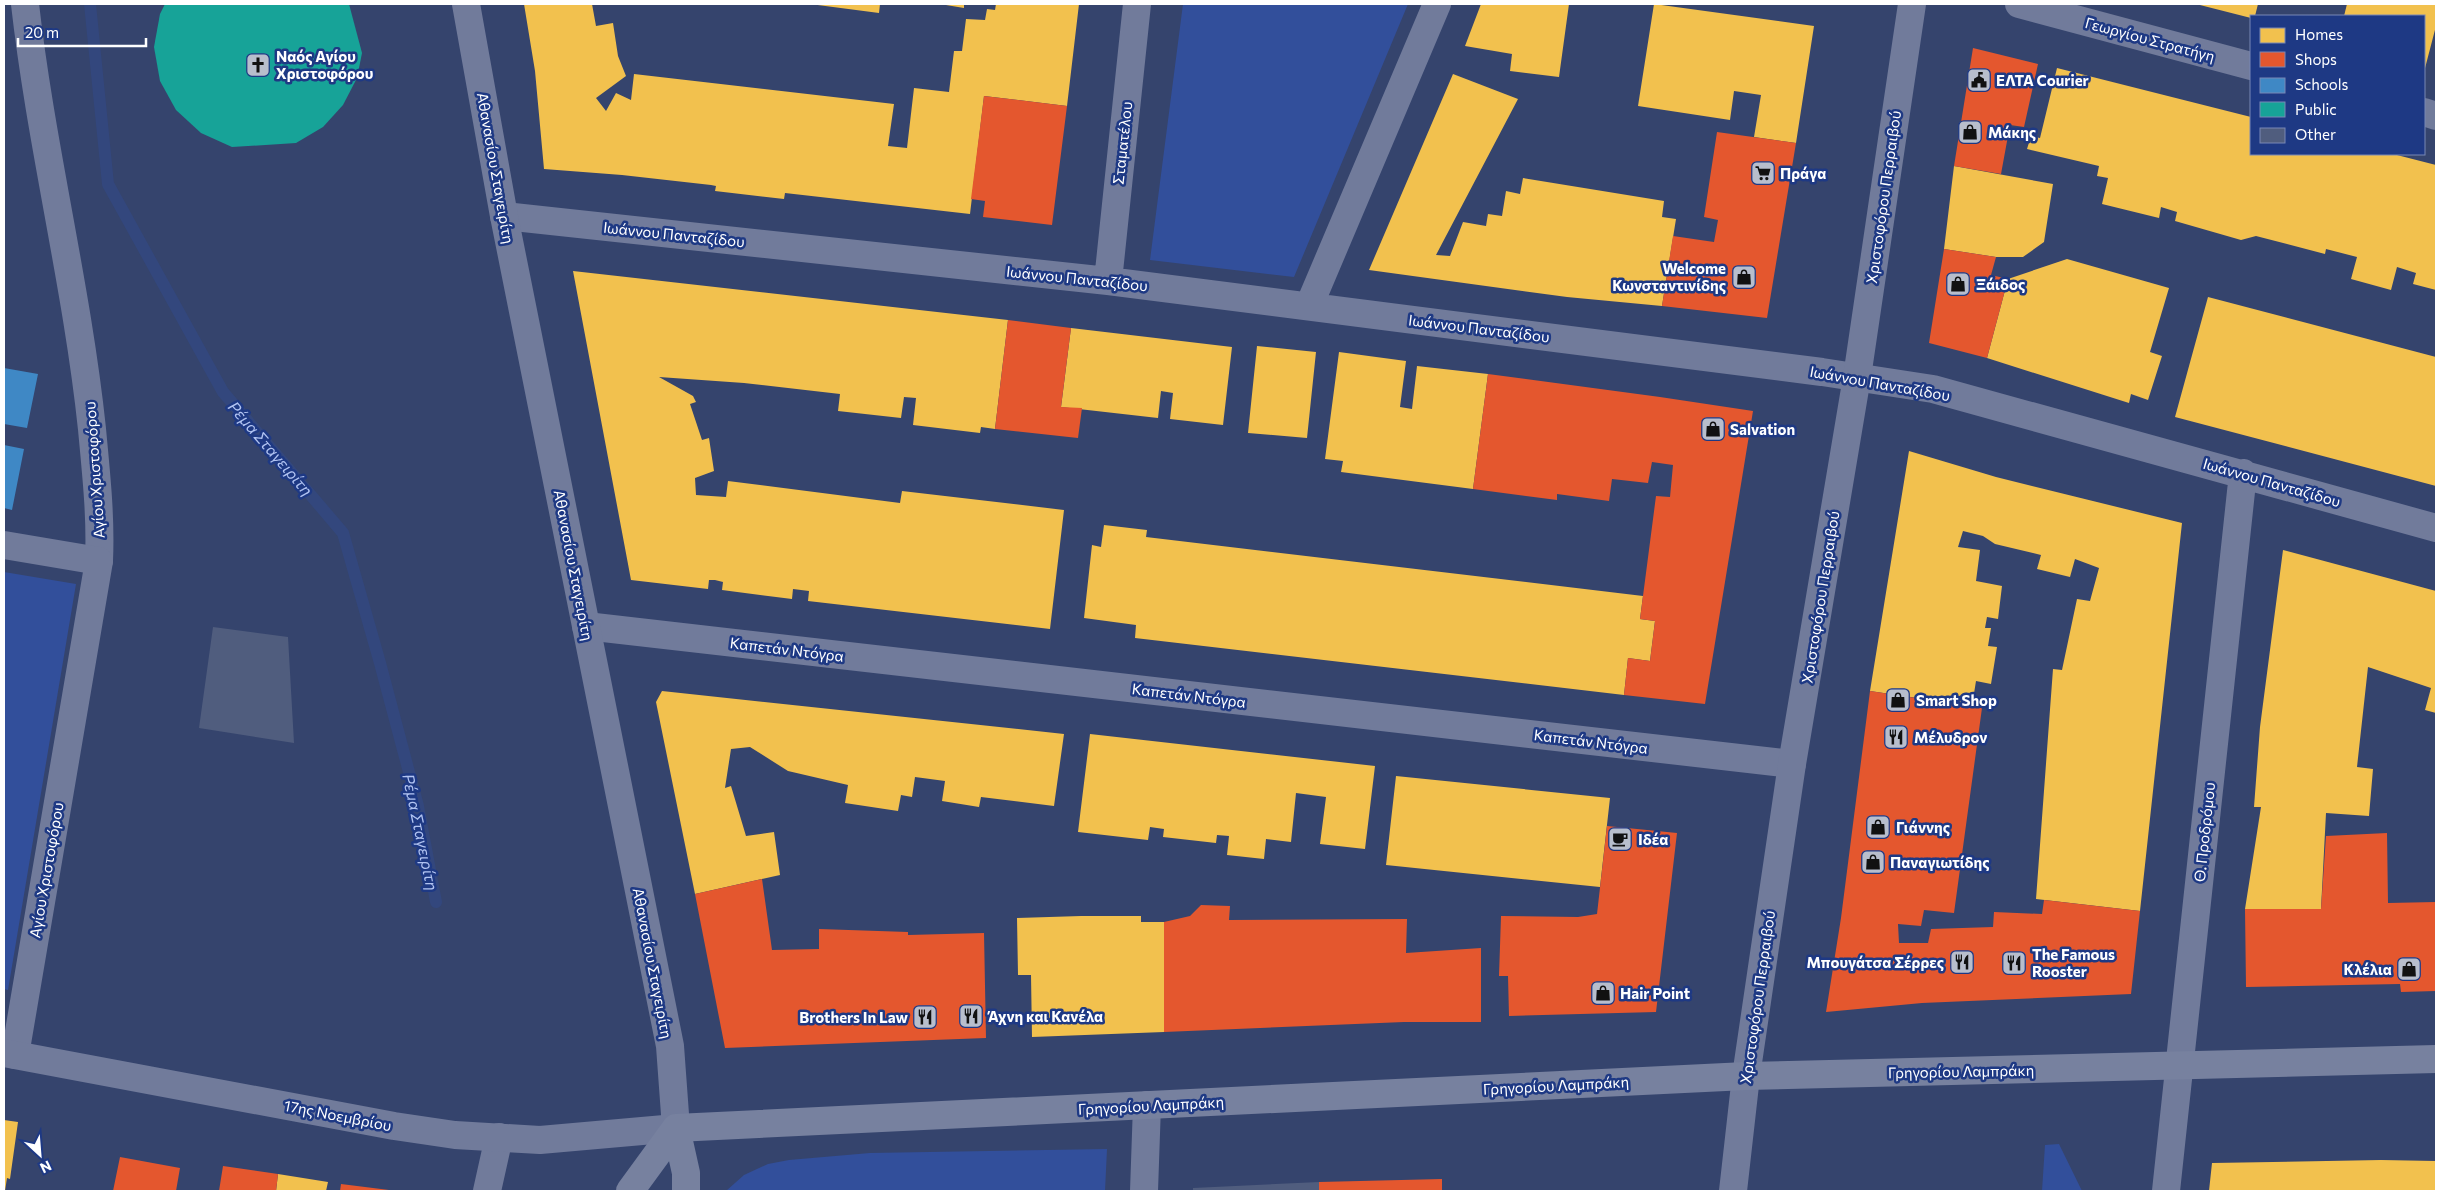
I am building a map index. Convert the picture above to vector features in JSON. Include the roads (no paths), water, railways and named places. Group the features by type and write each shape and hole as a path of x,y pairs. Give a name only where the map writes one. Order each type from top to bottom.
{"main road":[{"name":"Γρηγορίου Λαμπράκη","path":"676,1128 1746,1076 2436,1059"},
{"path":"630,1191 676,1128"},
{"name":"Αθανασίου Σταγειρίτη","path":"676,1128 686,1173 686,1191"}],"street":[{"name":"Αγίου Χριστοφόρου","path":"9,1054 99,561 101,520 86,373 75,299 57,205 24,4"},
{"name":"Αθανασίου Σταγειρίτη","path":"466,4 504,216 670,1046 676,1128"},
{"name":"Σταματέλου","path":"1108,281 1136,4"},
{"path":"1309,306 1437,4"},
{"name":"Χριστοφόρου Περραιβού","path":"1733,1191 1746,1076 1792,764 1857,377 1912,4"},
{"name":"Γεωργίου Στρατήγη","path":"2019,4 2250,66"},
{"name":"Ιωάννου Πανταζίδου","path":"504,216 1108,281 1857,377 1933,389 2243,473 2436,528"},
{"name":"Θ. Προδρόμου","path":"2166,1191 2243,473"},
{"path":"4,545 99,561"},
{"name":"Καπετάν Ντόγρα","path":"586,626 1792,764"},
{"name":"17ης Νοεμβρίου","path":"9,1054 394,1126 455,1135 554,1140 676,1128"},
{"path":"1144,1191 1147,1105"},
{"path":"487,1191 499,1137"}],"waterway":[{"name":"Ρέμα Σταγειρίτη","path":"90,4 108,184 223,392 343,533 418,806 436,902"}],"place":[{"name":"Ναός Αγίου Χριστοφόρου","path":"258,65"},
{"name":"ΕΛΤΑ Courier","path":"1979,80"},
{"name":"Μάκης","path":"1970,132"},
{"name":"Πράγα","path":"1763,173"},
{"name":"Welcome Κωνσταντινίδης","path":"1744,277"},
{"name":"Ξάιδος","path":"1958,284"},
{"name":"Salvation","path":"1713,429"},
{"name":"Smart Shop","path":"1898,700"},
{"name":"Μέλυδρον","path":"1896,737"},
{"name":"Γιάννης","path":"1878,827"},
{"name":"Ιδέα","path":"1620,839"},
{"name":"Παναγιωτίδης","path":"1873,862"},
{"name":"Μπουγάτσα Σέρρες","path":"1962,962"},
{"name":"The Famous Rooster","path":"2014,963"},
{"name":"Κλέλια","path":"2409,969"},
{"name":"Hair Point","path":"1603,993"},
{"name":"Άχνη και Κανέλα","path":"971,1016"},
{"name":"Brothers In Law","path":"925,1017"}]}
